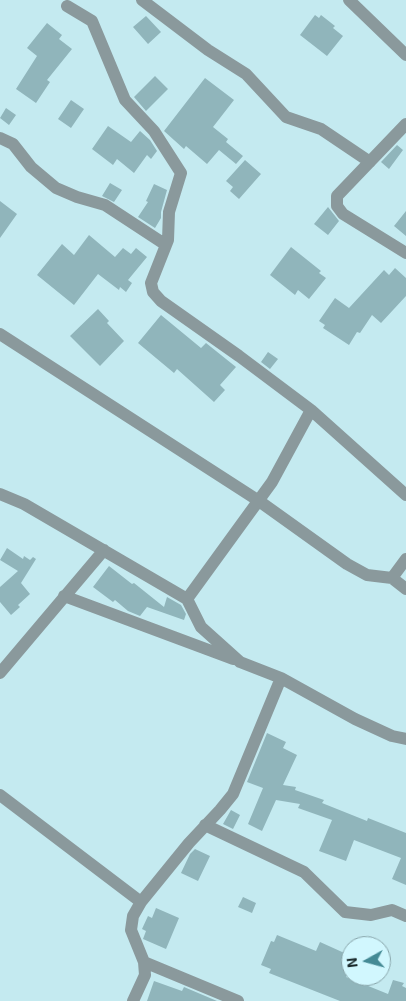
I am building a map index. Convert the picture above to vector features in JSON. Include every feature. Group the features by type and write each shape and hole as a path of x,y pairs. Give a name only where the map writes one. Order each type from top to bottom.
{"street":[{"path":"142,0 208,50 246,74 286,117 321,129 370,162"},
{"path":"349,0 406,55"},
{"path":"68,5 92,21 125,100 154,132 181,173 169,212 168,240 150,283 153,292 161,301 239,356 310,410 406,495"},
{"path":"406,124 337,196 337,206 343,214 406,253"},
{"path":"0,138 13,144 31,167 56,188 76,197 105,205 166,245"},
{"path":"0,334 259,501 347,564 367,575 392,578 406,589"},
{"path":"187,599 272,482 310,410"},
{"path":"0,494 24,504 187,599 201,627 240,662"},
{"path":"0,673 104,550"},
{"path":"392,578 406,559"},
{"path":"64,596 281,678 355,719 392,736 406,739"},
{"path":"133,1001 145,975 144,962 131,930 132,916 141,902 189,843 232,794 281,678"},
{"path":"0,794 141,902"},
{"path":"206,825 304,872 345,912 371,915 392,910 406,916"},
{"path":"144,962 238,1001"}],"building":[{"path":"315,15 319,18 321,15 335,26 333,28 343,36 327,56 300,35"},
{"path":"146,16 161,32 148,44 133,27"},
{"path":"47,23 62,35 59,39 72,49 47,80 50,82 36,103 16,89 37,56 27,48"},
{"path":"155,76 168,89 146,111 134,97"},
{"path":"205,78 234,100 213,127 228,139 226,142 243,156 236,164 219,150 207,164 186,146 184,149 164,131"},
{"path":"71,100 84,109 71,128 58,119"},
{"path":"6,108 16,115 9,125 0,118"},
{"path":"108,126 131,142 140,131 150,140 157,151 151,159 147,155 134,173 117,159 113,165 92,149"},
{"path":"397,145 403,150 389,169 381,162"},
{"path":"245,160 261,174 239,199 230,191 233,187 226,181"},
{"path":"110,183 122,190 114,202 102,196"},
{"path":"154,184 167,190 161,218 155,228 138,217 148,202 146,201"},
{"path":"0,201 17,214 0,238"},
{"path":"328,207 339,221 328,235 314,224"},
{"path":"406,211 406,236 394,226"},
{"path":"89,235 115,257 123,248 131,254 136,248 147,257 128,280 132,283 126,292 120,287 119,290 98,274 74,305 37,275 62,244 74,255"},
{"path":"291,247 321,271 319,273 326,278 309,299 298,290 295,295 270,275"},
{"path":"395,268 406,278 406,296 381,323 372,315 360,333 357,332 349,345 323,328 325,325 319,321 335,298 349,308 384,270 389,275"},
{"path":"98,309 109,321 107,323 124,341 100,366 70,336"},
{"path":"161,315 201,348 206,343 236,367 220,385 225,390 214,402 177,369 174,373 138,343"},
{"path":"268,352 278,359 270,369 261,362"},
{"path":"7,548 23,559 24,556 30,560 33,557 36,559 21,583 30,594 18,605 20,607 11,615 0,602 0,587 18,571 0,560"},
{"path":"109,566 164,607 167,597 181,605 186,614 184,620 147,607 140,616 128,611 115,600 113,602 93,587"},
{"path":"267,733 286,742 283,748 297,755 283,785 296,787 295,790 324,800 322,803 367,821 368,818 406,833 406,885 392,879 401,858 354,840 346,861 319,851 332,820 298,808 300,804 276,800 262,831 248,824 263,788 247,782"},
{"path":"231,810 240,815 233,829 223,824"},
{"path":"195,849 210,856 198,881 181,873 190,854"},
{"path":"243,897 256,903 252,913 238,907"},
{"path":"156,908 179,918 166,949 143,939 146,931 142,929 148,916 152,918"},
{"path":"277,935 316,951 320,942 341,951 341,986 368,986 388,994 393,980 404,983 402,986 406,988 406,1001 340,1001 269,973 271,969 261,965 271,941 274,942"},
{"path":"154,981 182,991 184,987 217,1001 147,1001"}]}
